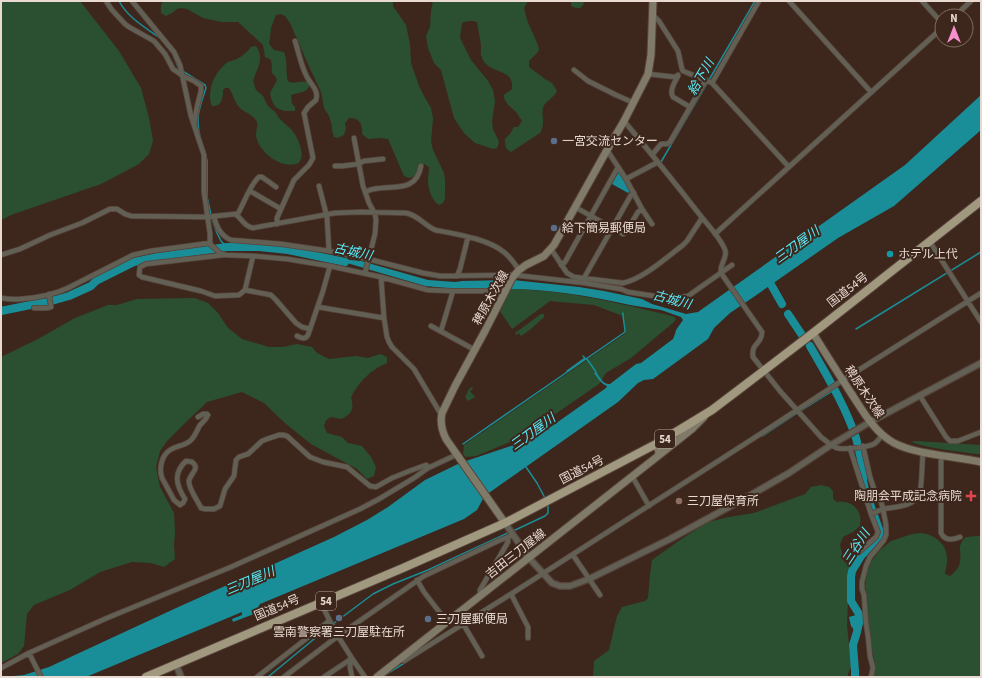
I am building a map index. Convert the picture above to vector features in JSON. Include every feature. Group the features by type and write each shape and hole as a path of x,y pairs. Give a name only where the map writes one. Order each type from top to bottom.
{"highway":[{"name":"国道54号","path":"146,677 403,568 508,529 712,410 981,202"}],"main road":[{"name":"稗原木次線","path":"508,529 443,434 441,423 442,413 504,292 515,274 526,265 544,256 551,249 634,104 648,74 652,55 653,1"},
{"name":"稗原木次線","path":"813,333 870,422 882,435 894,443 923,452 981,462"},
{"name":"吉田三刀屋線","path":"377,677 692,429 712,410"},
{"path":"656,444 659,452 658,456"}],"street":[{"path":"106,1 125,24 154,41 165,54 173,69 200,85 201,91 194,127"},
{"path":"132,1 174,52 182,73 194,127 204,155 204,192 211,217 225,238 231,240 281,244 329,251 440,276 515,274 585,283 667,298 688,296 732,265"},
{"path":"652,155 661,144 667,144 670,142 690,107 709,81 759,1"},
{"path":"789,1 871,92"},
{"path":"922,1 934,14"},
{"path":"964,8 971,1"},
{"path":"653,15 659,21 678,51 682,70 671,91 672,97 690,107"},
{"path":"715,234 934,35"},
{"path":"277,224 277,218 294,180 309,165 313,158 304,113 316,100 317,93 307,78 295,41"},
{"path":"574,70 588,81 634,104"},
{"path":"682,70 709,81 789,167"},
{"path":"648,74 678,76"},
{"path":"624,121 725,248 726,257 721,267 722,273 761,330 762,338 753,348 752,354 754,359 780,391 822,437 836,448 850,448 874,444 882,435"},
{"path":"354,138 363,186 376,220 375,234 365,273"},
{"path":"607,150 652,224"},
{"path":"335,166 358,164 364,161 383,159"},
{"path":"626,179 658,162"},
{"path":"365,192 375,189 399,187 412,182 419,175 421,166"},
{"path":"561,265 565,262 617,169 619,168"},
{"path":"237,214 256,180 260,177 276,187"},
{"path":"318,186 328,222 329,251"},
{"path":"250,190 281,208"},
{"path":"584,278 631,195 634,193"},
{"path":"576,207 623,234 638,212 642,209"},
{"path":"1,255 20,249 50,235 82,223 110,209 117,209 131,216 211,217 237,214"},
{"path":"237,214 244,224 250,227 258,228 335,213 374,212 412,214 431,228 482,241 504,252 510,258 515,274"},
{"path":"210,244 211,217"},
{"path":"551,249 561,265 570,275 624,283 637,279 683,246 702,218"},
{"path":"457,276 468,237"},
{"path":"930,242 981,322"},
{"path":"1,298 19,299 49,295 62,291 133,255 151,251 210,244 222,254"},
{"path":"253,256 246,290 239,295 219,296 139,275 140,267 146,264 222,254 253,256 287,259 330,266 365,273 428,290 504,292"},
{"path":"297,336 306,338 308,335 330,266"},
{"path":"380,277 384,318 389,342 414,369 439,411 442,413"},
{"path":"246,290 271,295 294,322 310,329"},
{"path":"441,332 453,291"},
{"path":"402,658 404,661 544,574 843,380 981,293"},
{"path":"34,308 50,308 51,304 49,295"},
{"path":"318,307 384,318"},
{"path":"431,326 475,350"},
{"path":"508,529 529,558 552,583 565,587 570,586 670,540 789,473 870,422 981,363"},
{"path":"920,396 946,438 950,441 958,441 981,432"},
{"path":"198,417 203,414 208,415 190,441 170,450 166,453 161,462 162,478 174,500 180,505 185,499 180,489 177,474 186,462 192,462 196,466 189,484 201,508 216,508 220,506 226,489 234,476 236,460 239,457 248,454 262,441 279,435 286,436 310,457 323,462 347,467 373,487 426,465 429,467"},
{"path":"863,446 870,477 874,489 881,501 886,525 886,535 884,540 866,566 862,582 870,656 873,668 870,677"},
{"path":"850,448 878,529 877,535 859,552"},
{"path":"873,513 908,504 915,500 921,491 923,452"},
{"path":"942,455 941,533 943,537 947,539 956,539 960,537"},
{"path":"1,668 107,618 232,567 360,509 408,482 429,467 457,456"},
{"path":"632,476 649,506"},
{"path":"284,677 416,580 508,529"},
{"path":"480,596 480,590 508,542 508,529"},
{"path":"573,555 600,595"},
{"path":"416,580 440,613 448,621"},
{"path":"511,594 528,626 528,638"},
{"path":"321,603 351,659 365,677"},
{"path":"455,616 463,624 482,656"},
{"path":"257,677 331,624"},
{"path":"30,654 40,677"},
{"path":"324,677 351,659"},
{"path":"351,659 350,667 352,677"},
{"path":"176,664 181,677"}],"green space":[{"path":"1,1 80,1 119,51 141,88 153,141 149,154 139,164 101,184 11,215 1,220"},
{"path":"163,1 393,1 393,6 406,25 410,44 411,63 419,86 431,108 433,118 431,142 433,150 444,173 445,180 445,199 443,203 439,205 434,201 431,194 428,184 429,167 424,164 419,167 415,175 409,178 404,176 388,139 368,139 362,134 362,127 358,120 349,118 345,123 346,129 344,135 338,138 334,137 329,116 324,108 321,92 290,23 285,16 281,14 276,15 271,28 269,44 274,50 284,52 286,59 287,79 289,82 309,82 309,86 306,90 291,95 292,104 295,107 295,111 281,110 274,105 270,93 277,80 272,73 271,61 265,57 263,45 238,22 222,22 203,18 187,9 181,8 166,16 161,13"},
{"path":"433,1 528,1 524,8 527,20 539,50 529,61 529,67 552,83 557,91 544,106 543,126 540,133 511,152 506,147 505,139 514,127 518,127 522,121 516,112 506,103 504,98 504,95 512,89 512,83 507,75 489,66 483,60 477,22 475,21 462,23 460,38 471,60 488,81 493,90 495,101 492,122 493,129 499,142 497,148 493,149 475,143 464,133 454,118 441,70 434,63 428,48 426,36 430,27"},
{"path":"571,1 583,1 584,4 580,8 576,8 571,6"},
{"path":"256,46 259,51 260,59 253,81 256,90 263,96 269,107 275,112 282,122 291,129 296,136 302,154 301,159 296,164 283,164 270,157 260,147 256,135 256,120 239,107 229,88 225,88 223,90 222,98 218,105 212,106 210,102 213,80 218,72 228,62 239,58 251,47"},
{"path":"511,289 552,292 592,298 652,311 676,318 674,322 631,358 606,373 599,384 520,438 476,456 466,457 463,454 464,445 626,333 623,316 594,305 550,301 512,329 500,311"},
{"path":"195,298 208,303 218,313 228,328 242,339 269,347 283,347 297,344 312,347 317,353 329,359 356,356 368,358 380,354 387,357 387,363 366,377 354,391 351,397 352,410 348,415 342,419 331,417 326,420 324,426 327,433 342,437 348,443 362,446 371,457 376,467 374,476 367,479 357,469 311,444 286,424 264,403 242,392 207,402 167,441 160,451 156,467 160,487 174,513 175,559 164,567 151,563 132,562 100,572 70,590 34,605 27,614 24,646 18,654 1,663 1,357 38,339 75,318 108,305 117,305 137,299"},
{"path":"541,314 544,314 544,317 531,329 521,336 519,333 516,335 515,333"},
{"path":"472,387 473,389 470,391 475,397 468,401 465,397 469,389"},
{"path":"916,441 981,445 981,454 935,448 911,442"},
{"path":"821,485 829,487 833,491 833,499 837,502 852,504 859,512 860,517 860,526 853,532 843,537 840,545 844,562 851,564 852,567 849,577 847,625 851,666 847,677 593,677 594,661 609,650 617,616 622,607 645,601 648,598 652,560 708,522 754,513 805,494 811,487"},
{"path":"921,533 932,536 943,546 947,555 945,574 950,576 955,572 960,563 960,545 963,540 966,537 981,536 981,677 873,677 876,669 868,627 867,595 865,587 870,563 880,550 891,541 912,534"}],"water":[{"name":"三刀屋川","path":"981,95 981,130 894,206 838,238 730,313 714,328 708,339 653,379 644,380 638,383 618,402 486,495 463,462 535,438 606,388 607,386 601,382 594,373 596,372 605,383 610,384 673,339 676,330 683,320 681,317 661,310 585,296 539,290 508,289 513,280 604,291 642,299 652,304 686,314 698,312 905,165"},
{"path":"618,173 620,173 631,190 628,193 612,184"},
{"path":"330,258 361,261 428,280 455,282 510,280 505,288 447,288 425,286"},
{"name":"三刀屋川","path":"460,463 484,497 477,510 464,519 260,604 254,614 233,622 232,619 242,615 242,612 86,677 3,677 24,675 49,667 334,537 388,507 425,480"},
{"path":"863,613 863,624 861,631 856,632 851,626 849,617"}],"waterway":[{"path":"119,1 132,18 160,38"},
{"name":"給下川","path":"661,162 755,1"},
{"path":"174,57 179,69"},
{"path":"184,72 205,85 206,88 198,117 200,137"},
{"path":"206,156 207,197 212,219 221,241 227,247"},
{"name":"古城川","path":"1,311 69,296 91,286 96,281 134,262 157,257 227,247 259,247 288,250 345,262"},
{"path":"856,329 981,252"},
{"name":"三谷川","path":"769,281 782,304"},
{"path":"463,444 625,332 623,313"},
{"name":"三谷川","path":"788,314 802,335"},
{"name":"三谷川","path":"810,346 835,391 852,426 864,472 863,480 865,490 880,532 879,536 861,556 852,571 851,601 859,614 857,632 853,645 855,677"},
{"path":"567,371 585,358 583,356"},
{"path":"587,359 596,372"},
{"path":"800,411 835,389"},
{"path":"762,436 797,413"},
{"path":"526,467 545,498"},
{"path":"513,531 545,516 548,513 548,506"},
{"path":"268,677 325,630 373,594 510,532"},
{"path":"385,675 406,662"}],"place":[{"name":"一宮交流センター","path":"554,141"},
{"name":"給下簡易郵便局","path":"554,228"},
{"name":"ホテル上代","path":"890,254"},
{"name":"陶朋会平成記念病院","path":"971,496"},
{"name":"三刀屋保育所","path":"679,501"},
{"name":"雲南警察署三刀屋駐在所","path":"339,618"},
{"name":"三刀屋郵便局","path":"428,619"}]}
